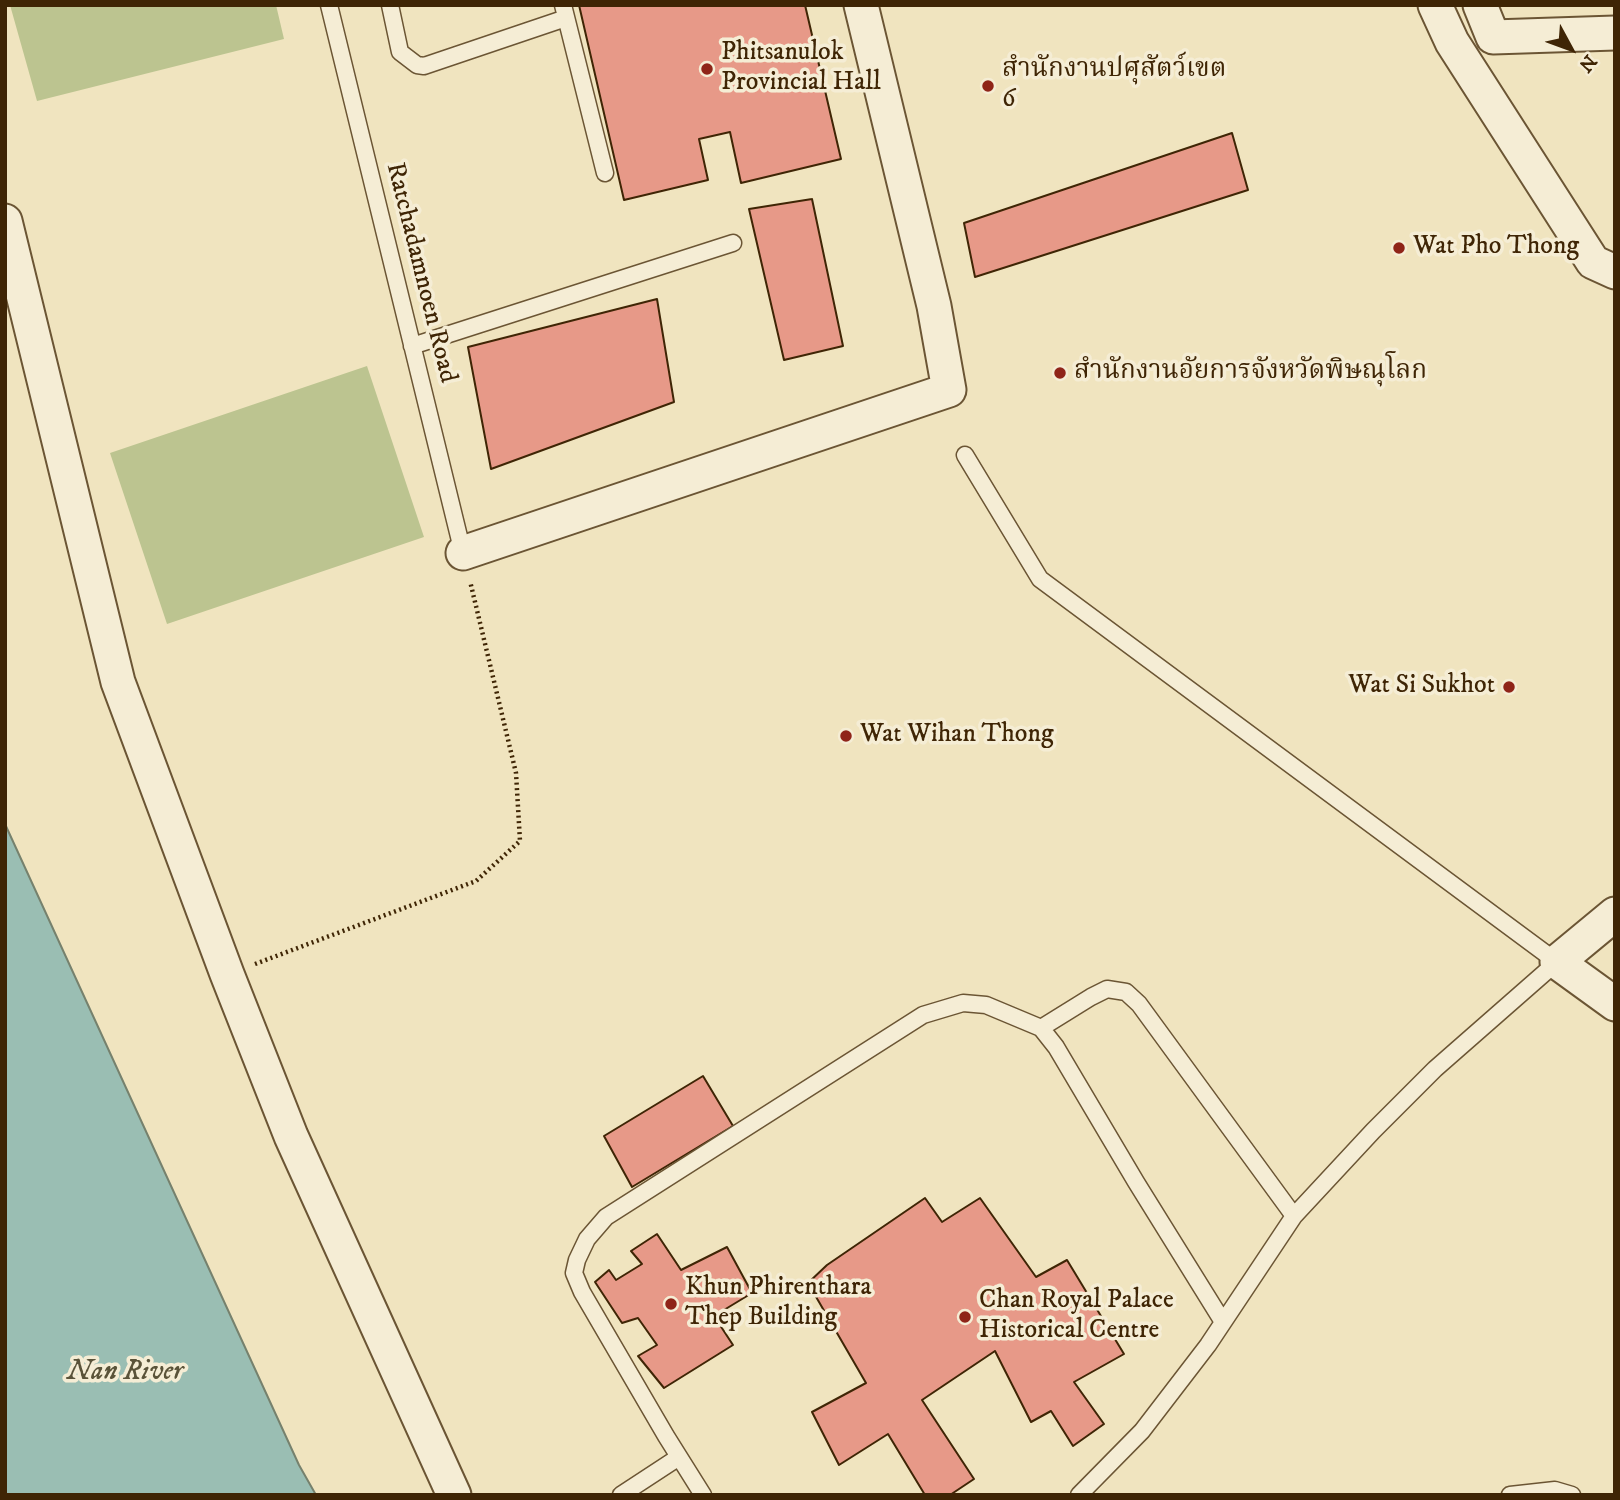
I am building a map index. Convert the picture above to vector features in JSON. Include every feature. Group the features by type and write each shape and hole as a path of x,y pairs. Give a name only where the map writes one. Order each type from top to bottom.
{"street":[{"path":"463,553 949,390 934,306 861,5"},
{"path":"1435,5 1452,42 1593,262 1615,272"},
{"path":"1480,5 1493,37 1615,33"},
{"path":"5,221 118,682 227,974 291,1136 454,1495"},
{"path":"1615,914 1557,962 1615,1004"}],"lane":[{"name":"Ratchadamnoen Road","path":"329,5 463,553"},
{"path":"390,5 400,52 417,65 424,66 564,12 606,173"},
{"path":"412,346 733,243"},
{"path":"965,455 1040,579 1557,962 1435,1069 1294,1216 1223,1322 1142,1431 1079,1495"},
{"path":"1041,1028 1107,989 1126,992 1139,1004 1294,1216"},
{"path":"703,1495 582,1292 574,1273 577,1260 597,1226 632,1199 923,1015 962,1003 986,1005 1041,1028 1056,1047 1223,1322"},
{"path":"621,1495 679,1457"},
{"path":"1510,1495 1555,1490 1572,1495"}],"path":[{"path":"227,974 476,881 520,841 516,774 463,553"}],"green space":[{"path":"10,5 276,5 284,39 37,101"},
{"path":"367,366 424,537 167,624 110,453"}],"water":[{"name":"Nan River","path":"5,824 299,1465 316,1495 5,1495"}],"building":[{"name":"Phitsanulok Provincial Hall","path":"579,5 805,5 841,159 741,183 730,132 699,139 708,180 624,200"},
{"path":"1232,133 1248,190 975,277 964,223"},
{"path":"812,199 843,346 784,360 749,209"},
{"path":"657,299 674,402 491,469 468,347"},
{"path":"703,1076 733,1126 632,1187 604,1136"},
{"name":"Chan Royal Palace Historical Centre","path":"925,1198 942,1222 980,1198 1036,1277 1067,1260 1124,1354 1074,1382 1104,1424 1073,1446 1051,1411 1031,1422 995,1351 922,1400 974,1479 950,1495 925,1495 888,1434 839,1465 812,1412 866,1383 808,1283 827,1265"},
{"name":"Khun Phirenthara Thep Building","path":"657,1234 681,1270 727,1247 752,1293 714,1316 733,1345 664,1388 638,1356 657,1345 638,1318 622,1323 595,1282 609,1270 616,1280 642,1264 631,1251"}],"place":[{"name":"Phitsanulok Provincial Hall","path":"707,69"},
{"name":"สำนักงานปศุสัตว์เขต 6","path":"988,86"},
{"name":"Wat Pho Thong","path":"1399,248"},
{"name":"สำนักงานอัยการจังหวัดพิษณุโลก","path":"1060,373"},
{"name":"Wat Si Sukhot","path":"1509,687"},
{"name":"Wat Wihan Thong","path":"846,736"},
{"name":"Khun Phirenthara Thep Building","path":"671,1304"},
{"name":"Chan Royal Palace Historical Centre","path":"965,1317"}]}
